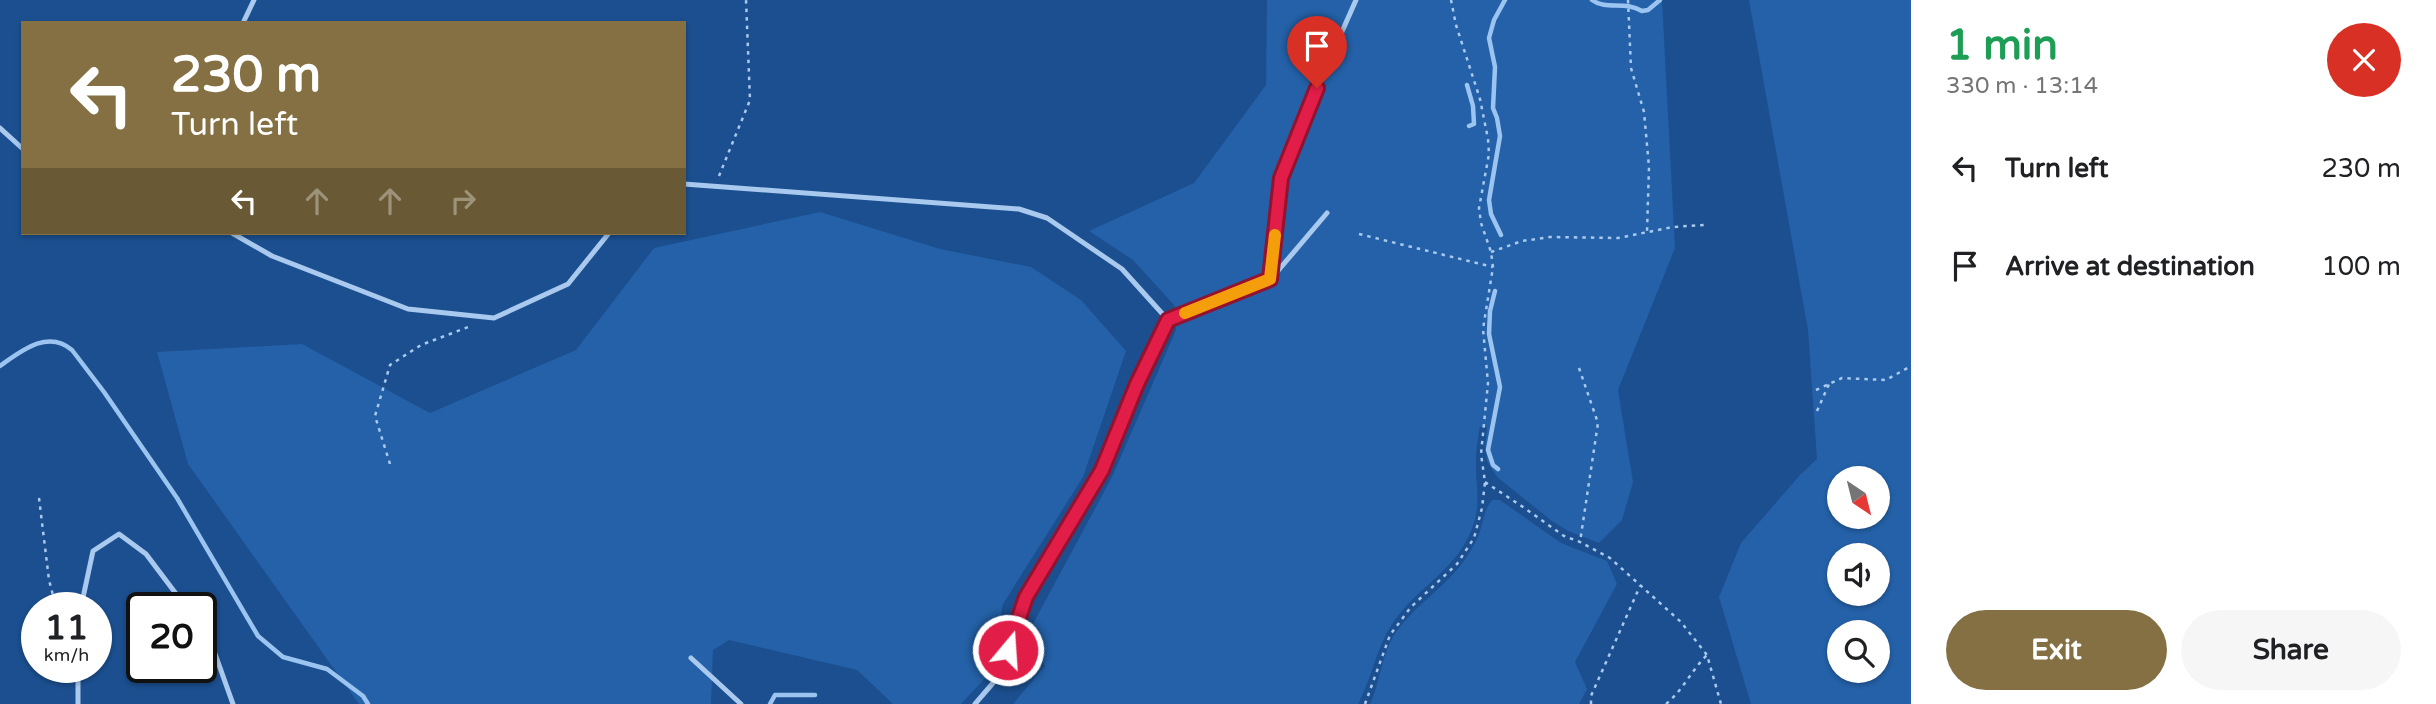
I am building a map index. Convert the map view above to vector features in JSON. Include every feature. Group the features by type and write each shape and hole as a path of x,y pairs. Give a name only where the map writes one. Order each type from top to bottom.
{"lane":[{"path":"244,21 254,0"},
{"path":"1270,279 1281,178 1356,0"},
{"path":"0,128 21,147"},
{"path":"686,184 1019,209 1047,218 1122,269 1168,320"},
{"path":"975,704 999,676 1026,597 1102,470 1137,384 1168,320 1270,279 1327,213"},
{"path":"235,235 272,256 408,309 494,318 568,284 607,235"},
{"path":"83,592 93,551 119,534 146,554 175,592"},
{"path":"691,658 741,704"},
{"path":"217,659 233,704"},
{"path":"78,683 78,704"}],"path":[{"path":"714,186 750,100 746,0"},
{"path":"1365,704 1390,635 1411,607 1457,564 1470,544 1479,523 1485,482 1481,454 1488,383 1483,329 1493,267 1479,208 1489,153 1487,128 1480,99 1456,25 1451,0"},
{"path":"1628,0 1631,68 1644,112 1649,167 1647,232"},
{"path":"1490,251 1522,241 1550,237 1608,238 1704,225"},
{"path":"1359,234 1493,267"},
{"path":"390,464 374,416 390,365 421,345 494,318"},
{"path":"1816,390 1842,378 1886,380 1911,366"},
{"path":"1578,368 1598,423 1580,542"},
{"path":"1817,411 1829,384"},
{"path":"1485,482 1564,537 1610,558 1681,622 1707,655 1721,704"},
{"path":"39,498 52,592"},
{"path":"1591,704 1591,696 1640,586"},
{"path":"1666,704 1685,686 1696,666 1707,655"}],"shaded area":[{"path":"1267,0 1662,0 1675,248 1618,390 1633,482 1622,520 1599,543 1568,531 1552,521 1497,477 1487,461 1487,427 1480,427 1476,455 1477,507 1468,538 1451,563 1397,617 1380,649 1358,704 1013,704 1045,666 1028,633 1112,477 1176,330 1175,306 1133,260 1089,231 1194,183 1266,85"},
{"path":"1749,0 1911,0 1911,704 1751,704 1719,597 1741,543 1817,459 1808,330"},
{"path":"820,212 940,249 1031,267 1081,300 1126,351 1083,477 1003,604 990,673 961,704 893,704 857,670 729,640 713,650 711,704 359,704 188,464 157,352 302,344 430,413 576,350 654,248"},
{"path":"1493,500 1500,500 1561,543 1607,561 1617,584 1575,662 1587,689 1579,704 1370,704 1393,637 1410,616 1458,569 1477,539 1487,508"}],"waterway":[{"path":"1501,235 1491,214 1489,200 1500,136 1493,108 1495,67 1489,38 1494,20 1505,0"},
{"path":"1592,0 1604,5 1629,6 1642,11 1648,10 1660,0"},
{"path":"1467,85 1473,106 1474,124 1469,126"},
{"path":"1495,291 1490,311 1489,334 1500,387 1488,450 1493,465 1498,469"},
{"path":"0,366 35,344 54,342 72,350 177,498 258,636 283,657 327,669 363,696 368,704"},
{"path":"770,704 775,695 815,695"}],"slow traffic":[{"path":"1185,313 1270,279 1275,235"}],"route":[{"path":"1008,650 1026,597 1102,470 1137,384 1168,320 1270,279 1281,178 1317,88"}]}
